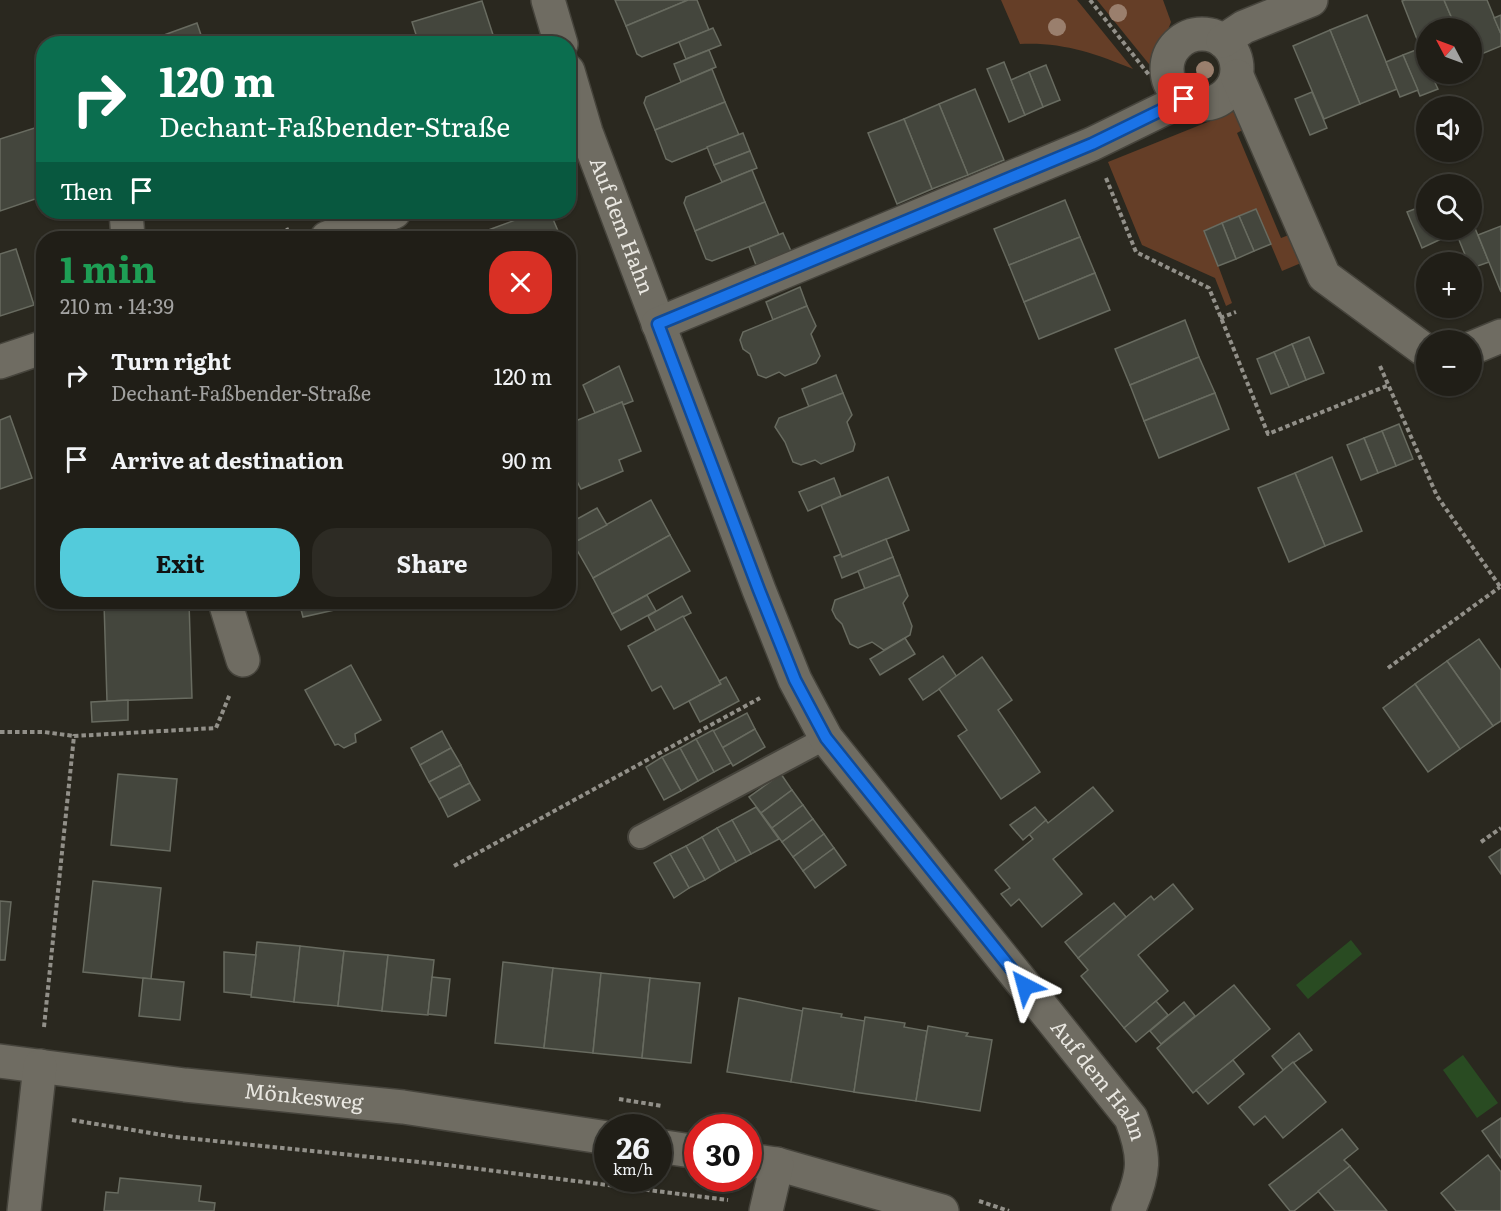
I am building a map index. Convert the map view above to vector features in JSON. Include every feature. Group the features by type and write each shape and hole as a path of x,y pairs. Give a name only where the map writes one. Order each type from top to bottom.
{"street":[{"path":"548,0 559,36"},
{"path":"1223,41 1244,27 1311,0"},
{"path":"1237,76 1232,89 1222,98 1209,104 1196,104 1176,89 1170,58 1182,40 1196,35 1210,35 1223,41 1235,57 1237,76 1324,276 1416,344"},
{"path":"658,324 1092,144 1176,89"},
{"name":"Auf dem Hahn","path":"577,136 658,324 795,680 826,738 1131,1118 1142,1147 1142,1166 1137,1192 1128,1211"},
{"path":"345,231 376,219"},
{"path":"1482,344 1501,336"},
{"path":"0,362 36,350"},
{"path":"227,609 243,660"},
{"name":"Mönkesweg","path":"0,1061 185,1085 404,1107 594,1136"},
{"path":"24,1211 40,1066"},
{"path":"766,1209 763,1162 942,1211"}],"lane":[{"path":"640,837 826,738"}],"path":[{"path":"1090,0 1149,75 1176,89"},
{"path":"1092,144 1136,252 1209,288 1268,434 1389,385"},
{"path":"1220,318 1236,312"},
{"path":"1388,668 1500,588 1437,496 1372,349 1389,324"},
{"path":"0,732 44,732 74,736 216,728 243,660"},
{"path":"454,866 795,680"},
{"path":"40,1066 74,736"},
{"path":"1481,842 1501,828"},
{"path":"35,1113 175,1137 451,1165 716,1197 766,1209"}],"shaded area":[{"path":"1001,0 1077,0 1133,69 1078,50 1050,45 1020,44"},
{"path":"1097,0 1163,0 1171,22 1153,69"},
{"path":"1235,111 1250,126 1237,133 1281,238 1294,233 1301,263 1282,271 1256,209 1205,230 1232,303 1226,306 1215,278 1142,245 1108,162"},
{"path":"1351,940 1362,954 1308,999 1296,985"},
{"path":"1463,1055 1498,1103 1477,1118 1443,1070"}],"building":[{"path":"615,0 688,0 626,26"},
{"path":"688,0 697,0 709,30 642,57 637,54 626,26"},
{"path":"1444,0 1452,18 1416,18 1416,37 1402,1"},
{"path":"1444,0 1487,0 1501,34 1501,46 1482,54 1482,18 1452,18"},
{"path":"482,1 493,36 416,36 412,22"},
{"path":"1367,15 1397,89 1360,104 1330,30"},
{"path":"1501,15 1501,34 1494,18"},
{"path":"197,23 201,36 161,36"},
{"path":"713,28 721,45 686,59 679,42"},
{"path":"1330,30 1360,104 1324,119 1293,46"},
{"path":"709,50 716,67 681,82 674,64"},
{"path":"1416,50 1416,84 1436,84 1438,89 1420,96 1403,55"},
{"path":"1403,55 1418,90 1400,97 1386,62"},
{"path":"1004,62 1025,115 1009,122 987,69"},
{"path":"1046,65 1060,100 1043,107 1029,72"},
{"path":"712,69 725,102 655,130 644,103 646,97"},
{"path":"1029,72 1043,107 1025,115 1011,80"},
{"path":"975,89 1004,160 968,175 939,104"},
{"path":"1312,92 1327,128 1310,135 1295,99"},
{"path":"725,102 739,135 672,162 666,159 655,130"},
{"path":"939,104 968,175 932,189 904,119"},
{"path":"904,119 932,189 897,204 868,133"},
{"path":"36,128 36,199 0,211 0,139"},
{"path":"743,133 750,151 714,165 707,147"},
{"path":"750,151 757,168 722,182 714,165"},
{"path":"752,170 765,202 695,231 684,203 686,197"},
{"path":"1065,200 1080,237 1009,265 994,229"},
{"path":"765,202 779,235 712,261 706,259 695,231"},
{"path":"1416,208 1416,234 1407,212"},
{"path":"1256,209 1271,244 1254,251 1239,216"},
{"path":"1239,216 1254,251 1236,259 1222,223"},
{"path":"518,219 553,219 558,231 486,231"},
{"path":"1222,223 1236,259 1218,266 1204,231"},
{"path":"1501,226 1501,292 1480,240 1482,240 1482,233"},
{"path":"783,233 791,251 756,265 749,247"},
{"path":"1080,237 1095,273 1024,302 1009,265"},
{"path":"1419,240 1439,240 1422,248"},
{"path":"1459,240 1480,240 1489,262 1482,264 1482,252 1464,252"},
{"path":"16,249 34,305 0,316 0,254"},
{"path":"1095,273 1110,310 1039,339 1024,302"},
{"path":"800,287 807,306 773,320 766,302"},
{"path":"807,306 816,326 811,334 820,356 816,363 785,376 779,372 766,378 758,375 750,354 743,349 740,340 743,332"},
{"path":"1185,320 1199,357 1130,385 1115,349"},
{"path":"1309,337 1324,373 1306,380 1292,344"},
{"path":"1292,344 1306,380 1289,387 1274,352"},
{"path":"1274,352 1289,387 1271,394 1257,359"},
{"path":"1199,357 1215,393 1144,421 1130,385"},
{"path":"619,366 633,401 623,405 622,402 595,413 583,385"},
{"path":"836,375 843,393 809,407 802,389"},
{"path":"843,393 852,415 847,422 855,444 853,451 821,464 815,460 801,465 793,462 785,442 775,427 779,418"},
{"path":"1215,393 1229,429 1159,458 1144,421"},
{"path":"622,402 641,451 619,460 623,471 581,489 576,479 576,421"},
{"path":"10,416 32,478 0,489 0,420"},
{"path":"1399,424 1413,459 1396,466 1382,431"},
{"path":"1382,431 1396,466 1378,473 1364,438"},
{"path":"1364,438 1378,473 1361,480 1347,445"},
{"path":"1332,457 1362,531 1325,546 1295,473"},
{"path":"1295,473 1325,546 1289,562 1258,488"},
{"path":"888,477 909,530 842,557 821,505"},
{"path":"834,478 841,496 808,511 799,492"},
{"path":"651,500 670,535 593,578 576,548 576,541"},
{"path":"597,508 607,525 576,541 576,520"},
{"path":"670,535 690,571 612,614 593,578"},
{"path":"886,539 893,557 842,578 834,557 841,554 842,557"},
{"path":"893,557 900,575 865,589 858,571"},
{"path":"900,575 908,596 903,603 912,626 910,635 884,650 872,642 858,648 850,644 842,624 832,610 835,600"},
{"path":"647,595 656,611 621,630 612,614"},
{"path":"682,596 691,613 656,631 648,616"},
{"path":"104,609 189,609 192,698 107,701"},
{"path":"301,609 339,609 303,617"},
{"path":"683,616 721,684 674,709 661,686 652,691 628,646"},
{"path":"905,638 915,654 880,675 870,659"},
{"path":"1479,639 1501,670 1501,721 1493,726 1447,661"},
{"path":"943,656 957,677 923,700 909,679"},
{"path":"982,657 1012,700 998,710 1040,772 1001,799 958,736 967,730 939,689"},
{"path":"1447,661 1493,726 1460,749 1415,684"},
{"path":"351,665 381,720 355,734 356,742 344,748 338,744 335,745 305,690"},
{"path":"726,677 739,701 700,722 689,701 721,684 719,681"},
{"path":"1415,684 1460,749 1428,772 1383,708"},
{"path":"128,700 128,720 92,722 91,702"},
{"path":"747,713 755,729 722,748 713,731"},
{"path":"755,729 765,747 733,766 722,748"},
{"path":"713,730 731,763 714,772 696,739"},
{"path":"442,731 451,748 420,765 411,748"},
{"path":"696,739 714,772 698,781 680,748"},
{"path":"451,748 461,765 429,782 420,765"},
{"path":"680,748 698,781 681,791 662,757"},
{"path":"662,757 681,791 664,800 646,767"},
{"path":"461,765 470,783 439,799 429,782"},
{"path":"118,774 177,779 170,851 111,845"},
{"path":"781,774 792,790 761,813 749,797"},
{"path":"470,783 480,800 448,817 439,799"},
{"path":"1093,787 1113,811 1053,859 1082,894 1042,927 1019,899 1011,906 1001,894 1010,888 995,870 1033,839 1029,834 1046,820 1048,823"},
{"path":"792,790 803,805 772,828 761,813"},
{"path":"803,805 813,819 782,842 772,828"},
{"path":"756,807 779,839 751,854 732,820"},
{"path":"1035,807 1046,820 1023,840 1010,825"},
{"path":"813,819 824,834 793,857 782,842"},
{"path":"732,820 751,854 736,862 717,828"},
{"path":"717,828 736,862 720,871 702,837"},
{"path":"824,834 834,848 803,871 793,857"},
{"path":"702,837 720,871 705,880 686,846"},
{"path":"686,846 705,880 689,888 670,854"},
{"path":"834,848 846,865 815,888 803,871"},
{"path":"1501,849 1501,874 1489,857"},
{"path":"670,854 689,888 674,898 654,863"},
{"path":"93,881 161,888 151,979 83,972"},
{"path":"1173,884 1193,909 1138,955 1168,991 1124,1028 1081,976 1088,970 1078,958 1151,896 1154,900"},
{"path":"0,901 11,902 5,960 0,960"},
{"path":"1114,903 1126,917 1078,958 1065,942"},
{"path":"257,942 300,946 294,1002 251,997"},
{"path":"300,946 344,951 338,1006 294,1002"},
{"path":"344,951 388,955 382,1011 338,1006"},
{"path":"224,952 256,955 251,995 224,992"},
{"path":"388,955 434,960 428,1015 382,1011"},
{"path":"503,962 553,968 544,1048 495,1043"},
{"path":"553,968 601,973 593,1053 544,1048"},
{"path":"601,973 650,978 642,1058 593,1053"},
{"path":"432,977 450,979 446,1016 428,1014"},
{"path":"143,978 184,982 180,1020 139,1016"},
{"path":"650,978 700,983 691,1063 642,1058"},
{"path":"1234,985 1270,1029 1193,1093 1157,1048"},
{"path":"739,998 803,1011 791,1082 727,1072"},
{"path":"1156,1001 1168,1015 1136,1042 1124,1028"},
{"path":"1184,1002 1195,1016 1161,1044 1150,1031"},
{"path":"803,1008 842,1014 841,1017 865,1021 854,1092 791,1082"},
{"path":"865,1017 905,1023 904,1027 927,1031 916,1101 854,1092"},
{"path":"928,1026 992,1040 980,1111 916,1101"},
{"path":"1299,1033 1312,1050 1283,1070 1272,1056"},
{"path":"1233,1060 1244,1074 1208,1104 1196,1090"},
{"path":"1293,1062 1326,1102 1283,1138 1265,1116 1254,1125 1239,1107"},
{"path":"1501,1118 1501,1158 1482,1131"},
{"path":"1342,1129 1358,1149 1344,1160 1350,1166 1294,1211 1290,1211 1269,1185"},
{"path":"1488,1155 1501,1172 1501,1211 1456,1211 1441,1193"},
{"path":"1350,1166 1387,1211 1335,1211 1318,1191"},
{"path":"120,1178 201,1186 199,1201 215,1203 214,1211 104,1211 106,1192 118,1193"}],"route":[{"path":"1025,986 826,738 795,680 658,324 1092,144 1184,99"}]}
